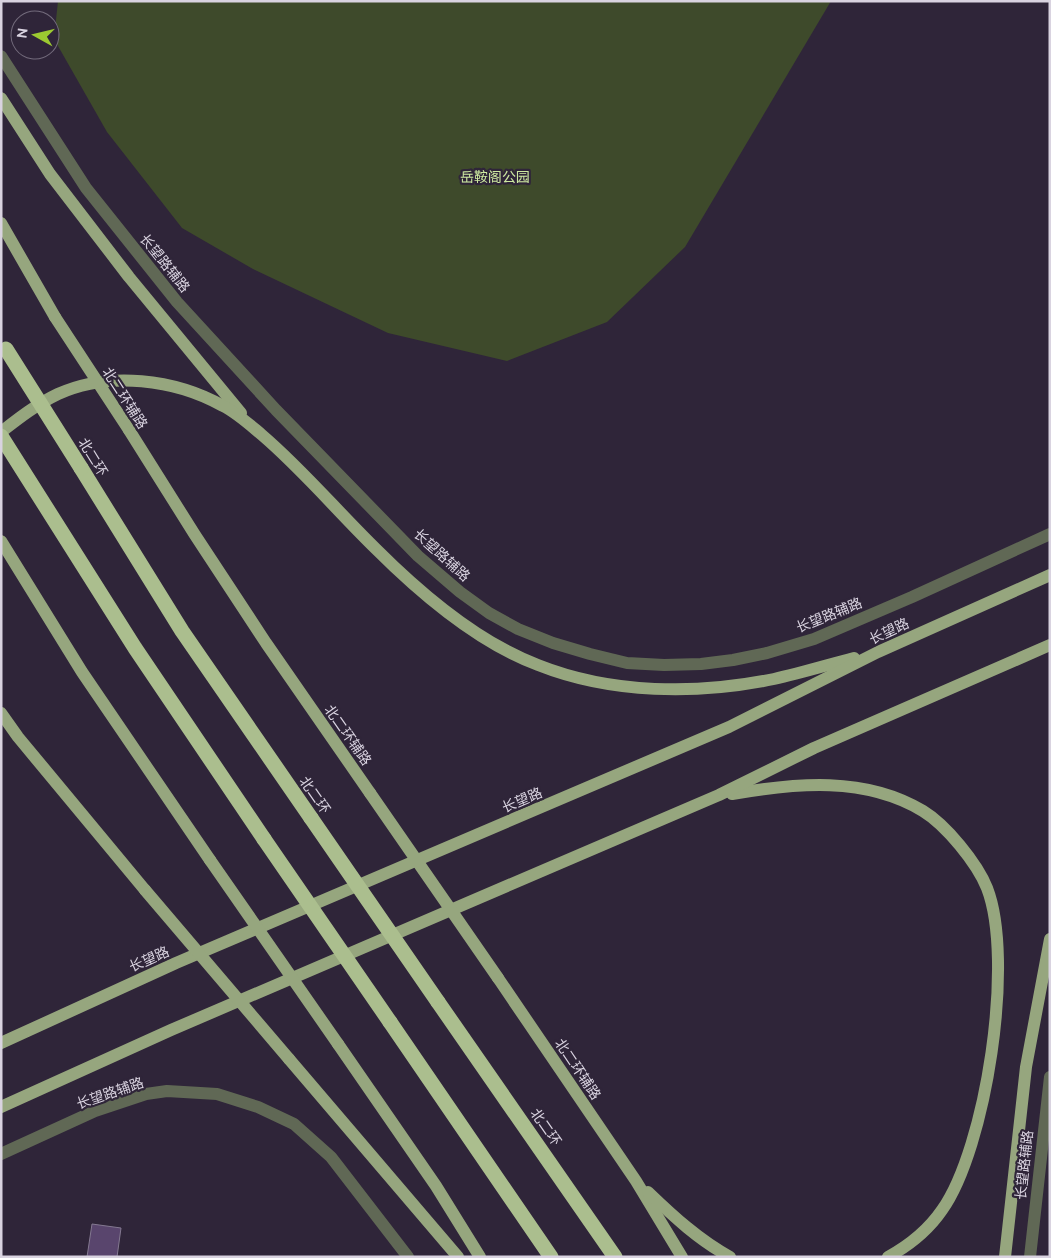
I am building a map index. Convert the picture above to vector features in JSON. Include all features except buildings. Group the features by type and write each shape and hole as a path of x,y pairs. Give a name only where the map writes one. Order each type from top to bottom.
{"highway":[{"name":"北二环","path":"3,346 182,630 615,1257"},
{"path":"1,436 135,648 264,840 551,1257"}],"main road":[{"path":"1,98 50,174 130,277 252,426"},
{"name":"北二环辅路","path":"1,223 55,317 266,643 636,1181 682,1257"},
{"path":"1,432 25,413 58,394 85,386 124,380 148,381 199,395 223,406 252,426 283,452 376,549 428,597 460,621 500,646 537,665 588,680 629,688 719,687 773,679 878,652"},
{"path":"1,541 82,672 436,1186 480,1257"},
{"name":"长望路","path":"1,1043 176,963 730,727 878,652 1050,575"},
{"path":"1,1107 180,1026 720,796 814,748 1050,645"},
{"path":"1,713 18,737 145,890 458,1257"},
{"path":"720,796 803,784 866,789 895,798 924,812 949,832 971,860 987,888 996,919 999,956 997,1002 988,1076 975,1134 960,1177 942,1210 921,1233 899,1251 888,1257"},
{"path":"1005,1257 1026,1067 1050,939"},
{"path":"636,1181 684,1227 730,1257"}],"street":[{"name":"长望路辅路","path":"1,56 86,188 177,302 276,410 418,556 467,597 518,629 553,643 627,663 701,664 733,660 767,653 814,638 912,597 1050,534"},
{"name":"长望路辅路","path":"1030,1257 1050,1077"},
{"name":"长望路辅路","path":"1,1154 95,1111 146,1094 167,1091 217,1094 258,1107 294,1124 331,1157 408,1257"}],"green space":[{"name":"岳鞍阁公园","path":"58,1 831,1 685,247 607,322 507,361 388,333 253,269 182,228 107,132 60,50 60,10 57,10"}]}
